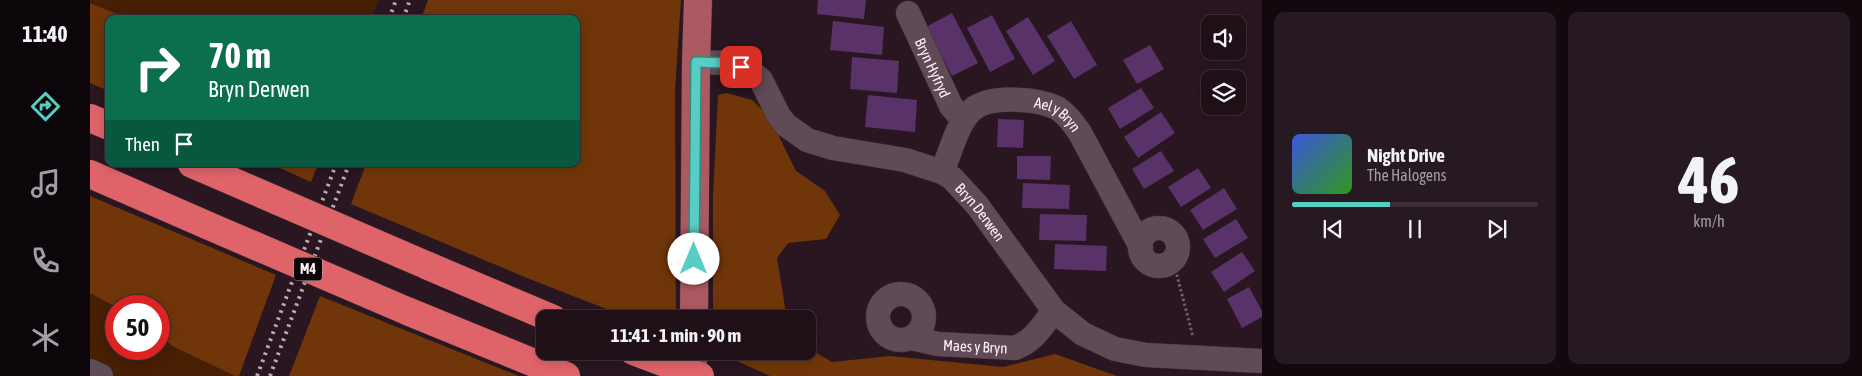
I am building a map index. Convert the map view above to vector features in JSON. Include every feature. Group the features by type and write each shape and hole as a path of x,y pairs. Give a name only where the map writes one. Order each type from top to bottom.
{"highway":[{"path":"90,118 105,124"},
{"path":"199,167 536,312"},
{"name":"M4","path":"90,174 407,311 566,376"},
{"path":"657,360 700,376"}],"main road":[{"path":"694,310 698,0"},
{"path":"692,376 693,360"}],"street":[{"name":"Bryn Hyfryd","path":"908,13 951,106 963,120"},
{"name":"Bryn Derwen","path":"696,62 727,63 750,70 761,80 779,116 786,125 807,140 833,148 905,160 942,172 968,194 1054,311 1083,334 1115,349 1146,355 1262,361"},
{"name":"Ael y Bryn","path":"942,172 963,120 972,110 982,104 998,100 1021,100 1042,103 1057,108 1071,120 1080,133 1144,258 1154,265 1161,266 1173,260"},
{"name":"Maes y Bryn","path":"911,338 938,344 1015,348 1026,344 1034,337 1054,311"},
{"path":"90,370 101,376"}],"path":[{"path":"1173,260 1198,358"}],"shaded area":[{"path":"90,0 379,0 373,15 120,15 90,3"},
{"path":"428,0 681,0 675,90 676,310 609,310 527,278 351,204 365,167 580,167 580,15 422,15"},
{"path":"90,3 120,15 105,15 105,89 90,83"},
{"path":"727,93 752,100 769,116 796,171 825,191 840,215 826,239 788,243 777,258 786,310 713,310 713,195 718,95"},
{"path":"278,167 317,167 311,182"},
{"path":"90,196 276,275 239,376 235,376 170,344 170,295 105,295 105,301 90,293"},
{"path":"90,293 105,301 105,360 170,360 170,344 235,376 90,376"},
{"path":"320,296 519,376 289,376"},
{"path":"816,353 832,362 890,356 1003,367 1055,354 1117,376 770,376 735,360 816,360"}],"building":[{"path":"818,0 866,0 864,19 817,14"},
{"path":"952,13 978,63 952,76 926,27"},
{"path":"992,15 1015,59 990,72 967,28"},
{"path":"1028,17 1055,61 1033,75 1006,31"},
{"path":"833,21 884,27 882,55 830,50"},
{"path":"1071,21 1097,65 1074,79 1047,36"},
{"path":"1150,45 1164,69 1137,84 1123,60"},
{"path":"852,57 899,61 897,93 850,89"},
{"path":"1141,88 1154,108 1120,129 1108,108"},
{"path":"868,95 917,100 915,132 865,127"},
{"path":"1161,112 1175,133 1138,158 1124,137"},
{"path":"998,119 1024,120 1023,148 997,147"},
{"path":"1161,151 1174,171 1144,189 1132,169"},
{"path":"1017,156 1051,156 1050,180 1017,179"},
{"path":"1198,168 1211,188 1181,207 1168,187"},
{"path":"1023,183 1070,185 1069,209 1022,208"},
{"path":"1224,188 1237,209 1203,230 1190,210"},
{"path":"1040,214 1087,215 1086,241 1039,240"},
{"path":"1236,219 1248,238 1215,258 1203,239"},
{"path":"1055,244 1107,246 1106,271 1054,269"},
{"path":"1242,252 1255,271 1224,292 1211,272"},
{"path":"1249,287 1262,311 1262,317 1242,328 1227,299"}],"railway":[{"path":"390,15 396,0"},
{"path":"404,15 410,0"},
{"path":"257,376 335,167"},
{"path":"270,376 348,167"}],"route":[{"path":"694,259 696,62 727,63 741,67"}]}
